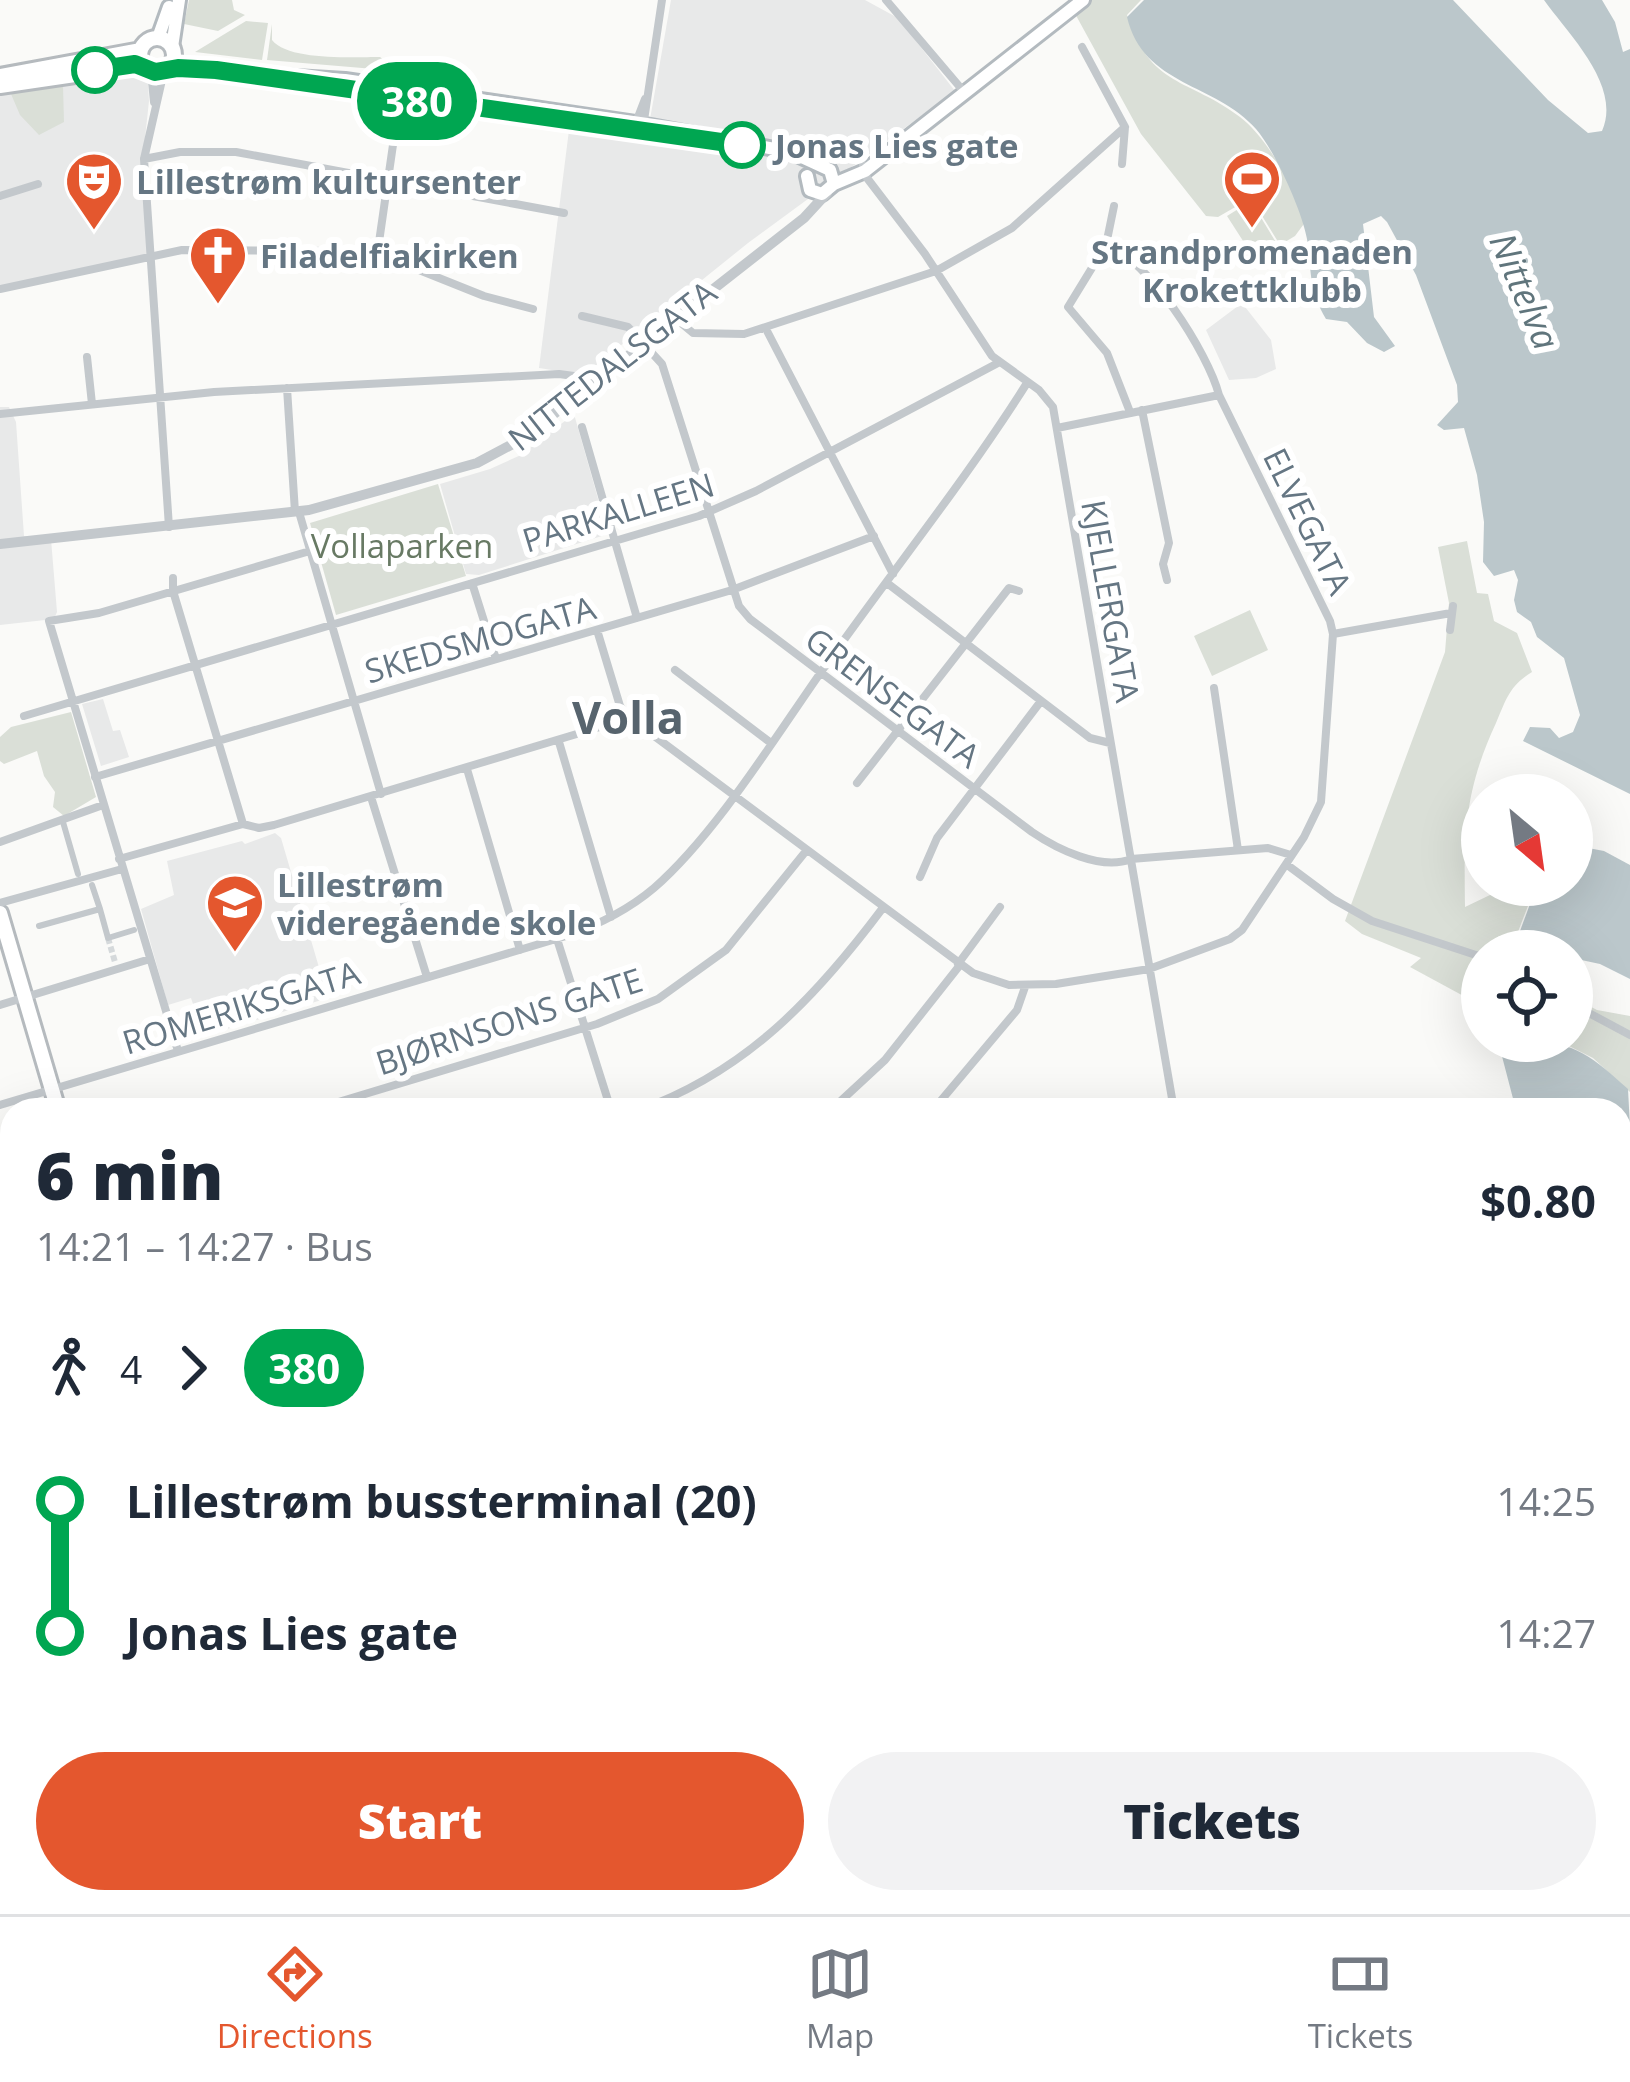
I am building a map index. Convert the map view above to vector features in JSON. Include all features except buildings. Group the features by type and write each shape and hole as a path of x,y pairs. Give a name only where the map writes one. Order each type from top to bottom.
{"main road":[{"path":"158,56 175,0"},
{"name":"NITTEDALSGATA","path":"828,179 880,160 1083,0"},
{"path":"0,86 158,56"},
{"path":"0,76 158,56 216,70 345,80 791,152 828,179"},
{"path":"772,150 789,158 809,183"},
{"path":"809,183 815,168 828,179"},
{"path":"809,183 828,179"},
{"path":"0,913 55,1098"}],"street":[{"path":"639,127 648,109 645,99 662,0"},
{"path":"886,0 966,94"},
{"path":"1082,47 1125,127 1122,164"},
{"path":"158,56 144,159 156,397 169,526"},
{"path":"377,256 397,117"},
{"path":"674,317 684,329 700,335 744,334 936,271 1012,228 1125,127"},
{"path":"144,159 180,152 236,152 564,213"},
{"name":"KJELLERGATA","path":"864,168 998,364 1053,406 1172,1098"},
{"name":"NITTEDALSGATA","path":"0,544 297,512 478,463 506,450 805,218 828,179"},
{"name":"NITTEDALSGATA","path":"787,229 805,206 809,183"},
{"path":"0,196 38,184"},
{"path":"1114,206 1106,245 1068,307 1107,353 1130,412"},
{"name":"ELVEGATA","path":"1025,987 1149,969 1230,939 1289,860 1321,802 1334,634 1186,328 1160,293 1116,248 1106,245"},
{"path":"0,289 182,250 346,250 377,256 532,309"},
{"path":"582,316 628,327 646,345"},
{"path":"766,329 874,536 890,579 1090,738 1110,743"},
{"name":"GRENSEGATA","path":"646,345 668,376 732,590 750,619 1063,850 1120,863 1268,848 1289,860"},
{"path":"87,357 92,404"},
{"name":"PARKALLEEN","path":"24,716 709,512 998,364"},
{"path":"0,414 286,387 559,374 574,376 585,388"},
{"name":"ROMERIKSGATA","path":"23,1098 557,939 611,917 657,885 733,795 1028,383"},
{"path":"1057,428 1230,386"},
{"path":"286,387 297,512 355,701 376,796 427,977"},
{"path":"1142,410 1168,543 1163,565 1167,580"},
{"path":"582,427 637,618"},
{"name":"SKEDSMOGATA","path":"95,777 732,590 874,536"},
{"path":"178,1051 50,621 89,616 310,551"},
{"path":"173,578 243,824"},
{"path":"472,583 496,659"},
{"path":"857,783 1009,588 1019,590"},
{"path":"1334,634 1452,610 1450,629"},
{"path":"597,631 620,706 630,718 959,965 993,981 1025,987 1017,1010 943,1098"},
{"path":"675,670 771,743"},
{"path":"1214,688 1238,850"},
{"path":"920,877 937,838 1041,701"},
{"path":"0,903 243,824 259,828 376,796 630,718"},
{"path":"560,742 611,917"},
{"path":"467,769 520,950"},
{"path":"0,842 103,805"},
{"path":"63,822 78,874"},
{"name":"BJØRNSONS GATE","path":"353,1098 640,1008 703,970 741,935 806,851"},
{"path":"1289,860 1333,899 1372,921 1461,950"},
{"path":"92,885 108,938 134,930"},
{"path":"844,1098 885,1060 1000,907"},
{"path":"668,1098 700,1084 766,1040 821,987 882,908"},
{"path":"39,926 100,909"},
{"path":"557,939 607,1098"},
{"path":"0,1004 150,959"},
{"path":"1593,1015 1630,1035"}],"shaded area":[{"path":"671,0 865,0 898,18 955,91 748,243 584,375 539,368 569,130 646,142"},
{"path":"147,66 149,101 142,166 154,253 0,289 0,87"},
{"path":"1242,303 1271,340 1276,369 1256,378 1229,380 1206,330"},
{"path":"0,407 9,407 16,422 24,536 51,539 54,619 0,625"},
{"path":"574,414 608,534 479,575 466,574 440,484 521,455"},
{"path":"103,699 113,731 120,730 129,757 101,766 82,704"},
{"name":"Lillestrøm videregående skole","path":"275,833 281,838 328,998 204,1036 191,998 168,1005 141,909 174,895 167,861"}],"green space":[{"path":"189,0 232,0 234,10 245,15 218,31 184,24"},
{"path":"1086,0 1141,0 1127,15 1147,56 1173,79 1240,117 1279,164 1309,217 1295,236 1280,245 1251,198 1218,217 1206,216 1141,134 1073,10"},
{"path":"246,21 268,23 262,60 195,52"},
{"path":"272,24 272,40 292,52 380,57 387,62 386,70 267,60"},
{"path":"63,86 64,122 39,135 20,115 11,94"},
{"name":"Strandpromenaden Krokettklubb","path":"1251,201 1277,244 1254,258 1227,216"},
{"name":"Vollaparken","path":"438,484 466,576 336,615 310,523"},
{"path":"1467,541 1477,593 1488,594 1494,621 1517,633 1532,672 1513,688 1477,774 1461,774 1461,906 1528,906 1519,930 1461,930 1461,995 1410,967 1421,958 1362,934 1345,921 1445,652 1449,603 1438,547"},
{"path":"1250,610 1268,650 1212,676 1194,636"},
{"path":"71,712 96,797 64,816 53,807 55,792 44,776 37,751 4,764 0,737 11,727"},
{"path":"1593,1008 1630,1016 1630,1092 1593,1058"}],"water":[{"name":"Nittelva","path":"1144,0 1453,0 1548,100 1588,133 1602,131 1605,96 1590,62 1544,0 1602,0 1615,22 1623,52 1630,49 1630,794 1523,741 1530,727 1550,728 1559,738 1573,732 1580,715 1564,658 1537,637 1531,622 1517,612 1514,570 1494,576 1483,562 1484,522 1464,428 1444,430 1437,425 1458,402 1457,385 1416,275 1387,222 1381,216 1363,224 1374,317 1395,346 1384,352 1367,343 1347,322 1326,319 1313,289 1300,213 1256,129 1221,102 1164,71 1135,40 1127,17"},
{"path":"1593,849 1630,865 1630,979 1593,962 1593,930 1520,930 1529,906 1593,906"},
{"path":"1593,1060 1628,1089 1628,1098 1513,1098 1503,1062"}],"tunnel":[{"path":"108,938 115,962"}],"bus line":[{"name":"380","path":"95,70 135,64 155,72 216,70 742,145"}],"place":[{"name":"Jonas Lies gate","path":"742,145"},
{"name":"Strandpromenaden Krokettklubb","path":"1252,230"},
{"name":"Lillestrøm kultursenter","path":"94,232"},
{"name":"Filadelfiakirken","path":"218,306"},
{"name":"Lillestrøm videregående skole","path":"235,954"}],"district":[{"name":"Volla","path":"628,716"}]}
